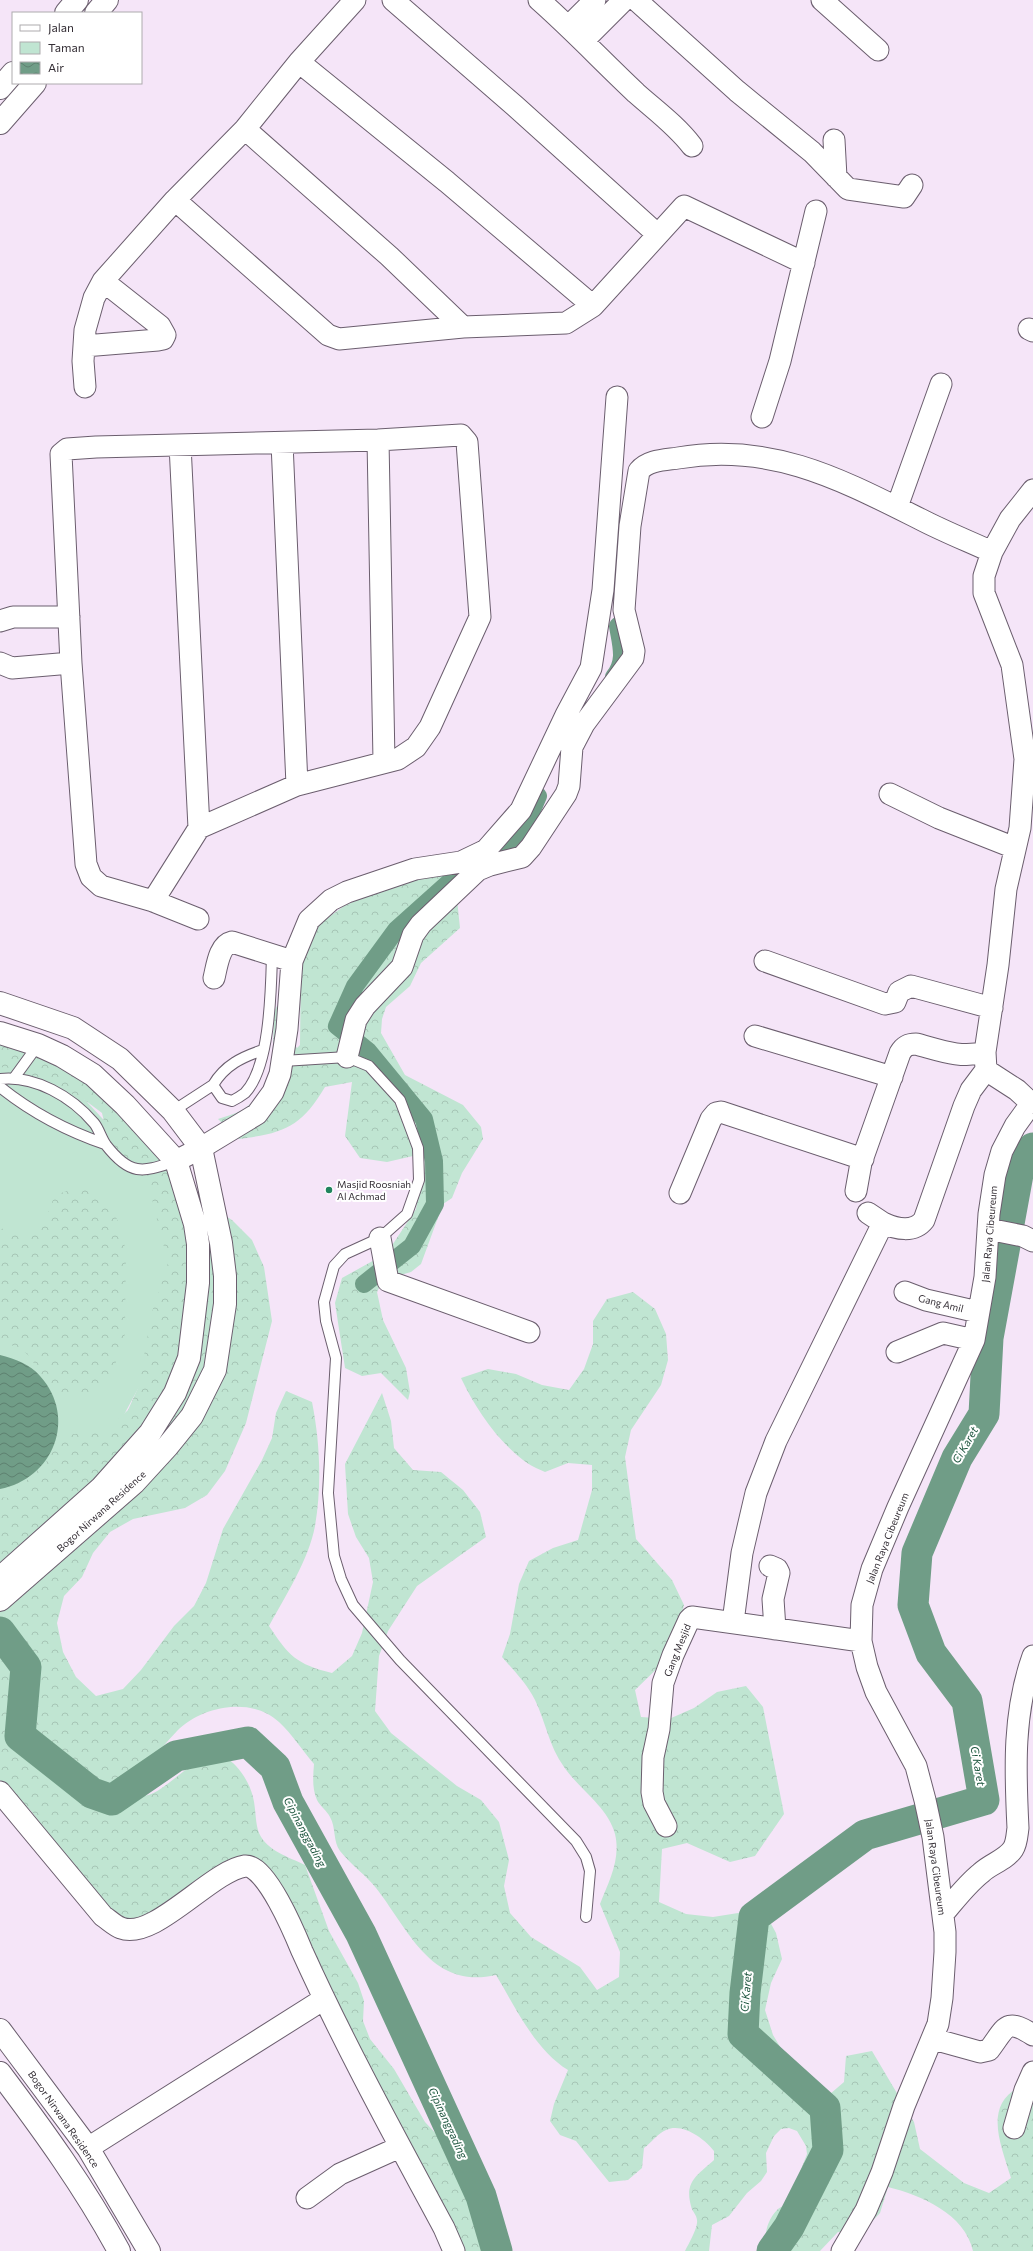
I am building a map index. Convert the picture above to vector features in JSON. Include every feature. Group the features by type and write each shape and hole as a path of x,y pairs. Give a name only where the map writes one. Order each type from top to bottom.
{"street":[{"path":"67,12 77,0"},
{"path":"97,12 107,0"},
{"path":"85,387 84,346 88,314 102,281 175,200 244,129 299,62 355,0"},
{"path":"393,0 515,106 657,234"},
{"path":"539,0 584,40 635,92 684,136 692,146"},
{"path":"569,26 594,0"},
{"path":"584,40 624,0"},
{"path":"636,0 737,91 812,152 848,189 904,198 912,185"},
{"path":"822,0 878,50"},
{"path":"299,62 447,182 593,306"},
{"path":"0,88 12,74"},
{"path":"0,123 34,84"},
{"path":"244,129 389,256 463,327"},
{"path":"834,140 836,177"},
{"path":"175,200 328,335 349,339 463,327 564,324 593,306 684,206 804,263"},
{"path":"762,417 780,361 816,211"},
{"path":"84,346 158,340 163,339 165,335 160,326 102,281"},
{"path":"897,507 941,384"},
{"path":"176,1161 201,1148 257,1114 273,1092 283,1061 292,961 309,920 331,900 347,892 415,869 461,862 486,850 521,810 566,715 591,668 603,590 617,397"},
{"path":"152,901 199,828 297,785 384,761 398,759 408,754 416,747 430,727 480,617 467,442 465,438 457,434 378,440 74,449 64,450 61,454 71,663 86,864 91,877 101,886 152,901 198,919"},
{"path":"378,440 384,761"},
{"path":"282,443 297,785"},
{"path":"180,445 199,828"},
{"path":"349,1049 356,1020 365,1006 402,967 414,935 426,919 478,870 490,865 522,857 531,847 566,794 569,786 572,747 584,724 633,658 634,651 624,610 630,526 639,471 642,467 657,462 700,454 751,455 778,460 847,482 992,552"},
{"path":"733,1622 742,1553 756,1493 776,1441 876,1218 892,1227 906,1228 915,1227 924,1220 964,1106 986,1061 1006,889 1020,828 1025,758 1012,665 984,594 984,576 992,552 1010,519 1033,490"},
{"path":"0,621 13,617 69,617"},
{"path":"0,663 12,668 71,663"},
{"path":"890,794 939,818 1015,848"},
{"path":"214,978 222,951 228,943 232,942 292,961"},
{"path":"765,961 885,1004 895,1002 899,992 911,986 992,1008"},
{"name":"Bogor Nirwana Residence","path":"0,1003 73,1028 98,1043 125,1063 173,1111 201,1148 217,1216 225,1276 225,1304 215,1370 192,1416 134,1483 0,1593"},
{"name":"Bogor Nirwana Residence","path":"0,1033 38,1045 62,1056 93,1075 125,1105 176,1161 194,1224 198,1260 198,1283 189,1358 175,1393 150,1433 106,1482 0,1593"},
{"path":"755,1036 892,1077"},
{"path":"856,1191 863,1159 900,1053 904,1047 910,1044 960,1055 974,1056 986,1061"},
{"name":"Jalan Raya Cibeureum","path":"842,2251 866,2210 882,2172 904,2106 933,2039 938,2024 942,1998 945,1946 943,1914 933,1836 916,1766 876,1692 861,1641 862,1605 872,1569 901,1500 974,1340 978,1312 995,1230 991,1193 1002,1151 1015,1126 1032,1103 986,1061"},
{"path":"680,1193 711,1119 716,1113 721,1112 863,1159"},
{"path":"995,1230 1028,1239"},
{"path":"381,1248 388,1281 529,1332"},
{"name":"Gang Amil","path":"905,1292 926,1300 978,1312"},
{"path":"897,1352 943,1333 974,1340"},
{"path":"770,1566 779,1573 773,1599 775,1629"},
{"name":"Gang Mesjid","path":"666,1826 654,1803 651,1779 653,1757 659,1729 663,1684 689,1620 692,1617 861,1641"},
{"path":"943,1914 971,1881 988,1866 1007,1856 1013,1849 1018,1828 1016,1731 1020,1705 1033,1656"},
{"path":"0,1792 103,1916 121,1929 135,1929 165,1916 204,1888 238,1868 247,1866 254,1868 263,1877 286,1914 324,1999 400,2147 444,2228 454,2251"},
{"path":"88,2148 324,1999"},
{"path":"933,2039 980,2052 989,2050 1004,2028 1011,2025 1020,2027 1033,2035"},
{"name":"Bogor Nirwana Residence","path":"0,2030 88,2148 149,2251"},
{"path":"1014,2128 1024,2090 1033,2072"},
{"path":"0,2073 67,2166 105,2225 119,2251"},
{"path":"308,2198 340,2174 400,2147"}],"lane":[{"path":"213,1085 222,1098 232,1101 244,1094 252,1083 263,1050 269,1024 272,955"},
{"path":"14,1078 38,1045"},
{"path":"283,1061 349,1049 370,1066 400,1100 418,1148 420,1180 408,1214 381,1248 345,1254 334,1266 324,1302 326,1321 336,1358 328,1493 334,1556 341,1579 353,1605 400,1660 576,1841 586,1857 590,1871 586,1917"},
{"path":"173,1111 213,1085 221,1073 230,1065 242,1057 263,1050"},
{"path":"0,1079 14,1078 38,1083 77,1106 95,1124 105,1144 125,1164 137,1169 154,1168 176,1161"},
{"path":"0,1087 41,1116 80,1135 105,1144"}],"green space":[{"path":"441,871 455,880 460,928 421,963 410,986 386,1007 382,1019 381,1033 405,1075 463,1105 481,1127 483,1139 462,1173 452,1198 443,1204 421,1264 411,1272 383,1280 377,1292 383,1320 406,1368 410,1392 408,1400 381,1373 362,1376 345,1368 335,1303 342,1278 387,1253 416,1209 420,1183 413,1156 387,1162 360,1158 345,1136 352,1082 325,1087 308,1111 299,1119 290,1126 268,1134 239,1139 218,1119 242,1110 254,1101 262,1091 271,1067 274,1012 277,1006 282,1003 294,1044 297,1048 300,1045 301,958 311,930 344,906 393,883"},
{"path":"0,1045 21,1049 61,1066 88,1083 208,1205 232,1220 252,1240 264,1267 272,1321 246,1423 225,1471 207,1495 185,1508 133,1519 110,1532 93,1553 82,1577 64,1596 57,1623 63,1652 76,1677 96,1696 123,1689 141,1670 174,1626 194,1606 206,1583 223,1529 262,1460 272,1438 276,1413 286,1391 312,1402 317,1432 319,1495 315,1526 308,1551 296,1578 269,1626 288,1652 302,1662 320,1670 332,1673 352,1656 362,1633 373,1582 369,1558 356,1537 348,1514 345,1464 382,1393 391,1421 394,1448 413,1470 441,1472 463,1490 480,1512 486,1537 417,1586 388,1631 379,1656 375,1711 391,1733 457,1786 481,1800 499,1822 509,1860 504,1886 510,1913 531,1937 580,1967 597,1990 619,1977 620,1952 600,1904 615,1861 615,1834 606,1815 600,1807 564,1767 551,1743 532,1694 502,1657 510,1634 519,1584 529,1561 553,1548 578,1540 592,1490 592,1465 568,1463 545,1472 528,1464 504,1443 488,1423 473,1401 461,1378 488,1369 516,1374 542,1385 569,1390 584,1369 593,1344 593,1321 607,1299 633,1292 655,1309 666,1334 668,1360 661,1385 631,1430 625,1457 636,1539 672,1580 684,1605 672,1654 635,1690 641,1717 669,1719 694,1708 717,1692 746,1686 763,1707 784,1814 755,1856 730,1862 687,1843 662,1849 659,1902 686,1914 713,1917 763,1909 776,1933 782,1959 771,1983 765,2010 773,2035 802,2083 823,2100 844,2082 846,2056 872,2051 914,2122 920,2149 964,2183 989,2193 1011,2178 999,2135 998,2121 1000,2109 1006,2098 1016,2088 1033,2081 1033,2251 973,2251 968,2238 961,2227 940,2208 914,2195 888,2187 880,2213 862,2232 838,2232 820,2251 769,2251 766,2241 768,2224 773,2214 783,2206 794,2202 796,2206 800,2172 807,2154 806,2146 797,2131 789,2128 781,2129 774,2136 766,2153 767,2172 761,2181 747,2193 729,2216 712,2225 709,2251 685,2251 697,2223 697,2218 689,2197 689,2190 694,2179 714,2160 714,2151 693,2133 679,2128 672,2128 660,2133 644,2148 642,2168 628,2180 609,2182 576,2141 560,2135 550,2121 554,2104 568,2070 556,2062 536,2040 496,1975 474,1977 454,1974 438,1965 424,1953 411,1938 376,1888 340,1851 335,1839 332,1821 315,1796 313,1782 314,1764 279,1722 268,1714 255,1709 227,1707 213,1710 187,1722 146,1763 122,1777 126,1795 146,1796 169,1783 191,1766 203,1759 214,1756 225,1758 239,1769 252,1793 258,1829 263,1839 279,1853 305,1865 329,1931 358,1983 364,2001 363,2021 370,2039 394,2069 425,2122 439,2137 481,2196 491,2225 490,2251 451,2251 250,1862 138,1922 114,1915 51,1838 31,1811 0,1780 0,1497 8,1498 47,1461 57,1437 109,1428 128,1410 138,1388 152,1312 168,1263 150,1191 113,1161 102,1113 82,1098 10,1068 0,1067"},
{"path":"0,1059 73,1087 158,1178 179,1313 100,1459 0,1535"},
{"path":"82,1186 106,1199 119,1223 126,1251 125,1334 118,1359 104,1382 83,1396 60,1398 46,1379 40,1376 34,1362 26,1353 15,1346 0,1343 0,1228 25,1236 45,1219 55,1195"}],"water":[{"path":"0,1355 17,1360 27,1365 40,1376 51,1393 57,1410 58,1428 54,1444 46,1460 34,1473 18,1483 0,1489"}],"waterway":[{"path":"614,677 621,665 622,659 618,626"},
{"path":"364,1284 412,1246 435,1204 434,1161 424,1119 368,1051 337,1026 355,986 396,930 463,870 503,847 526,824 538,796"},
{"name":"Ci Karet","path":"772,2251 789,2227 828,2150 825,2108 743,2034 745,1993 754,1917 865,1835 984,1800 967,1701 931,1653 913,1605 917,1553 957,1458 984,1414 988,1338 1019,1169 1033,1148"},
{"name":"Cipinanggading","path":"0,1632 26,1667 20,1736 92,1793 112,1800 176,1756 248,1742 275,1767 288,1802 361,1934 481,2196 497,2251"}],"place":[{"name":"Masjid Roosniah Al Achmad","path":"329,1190"}]}
